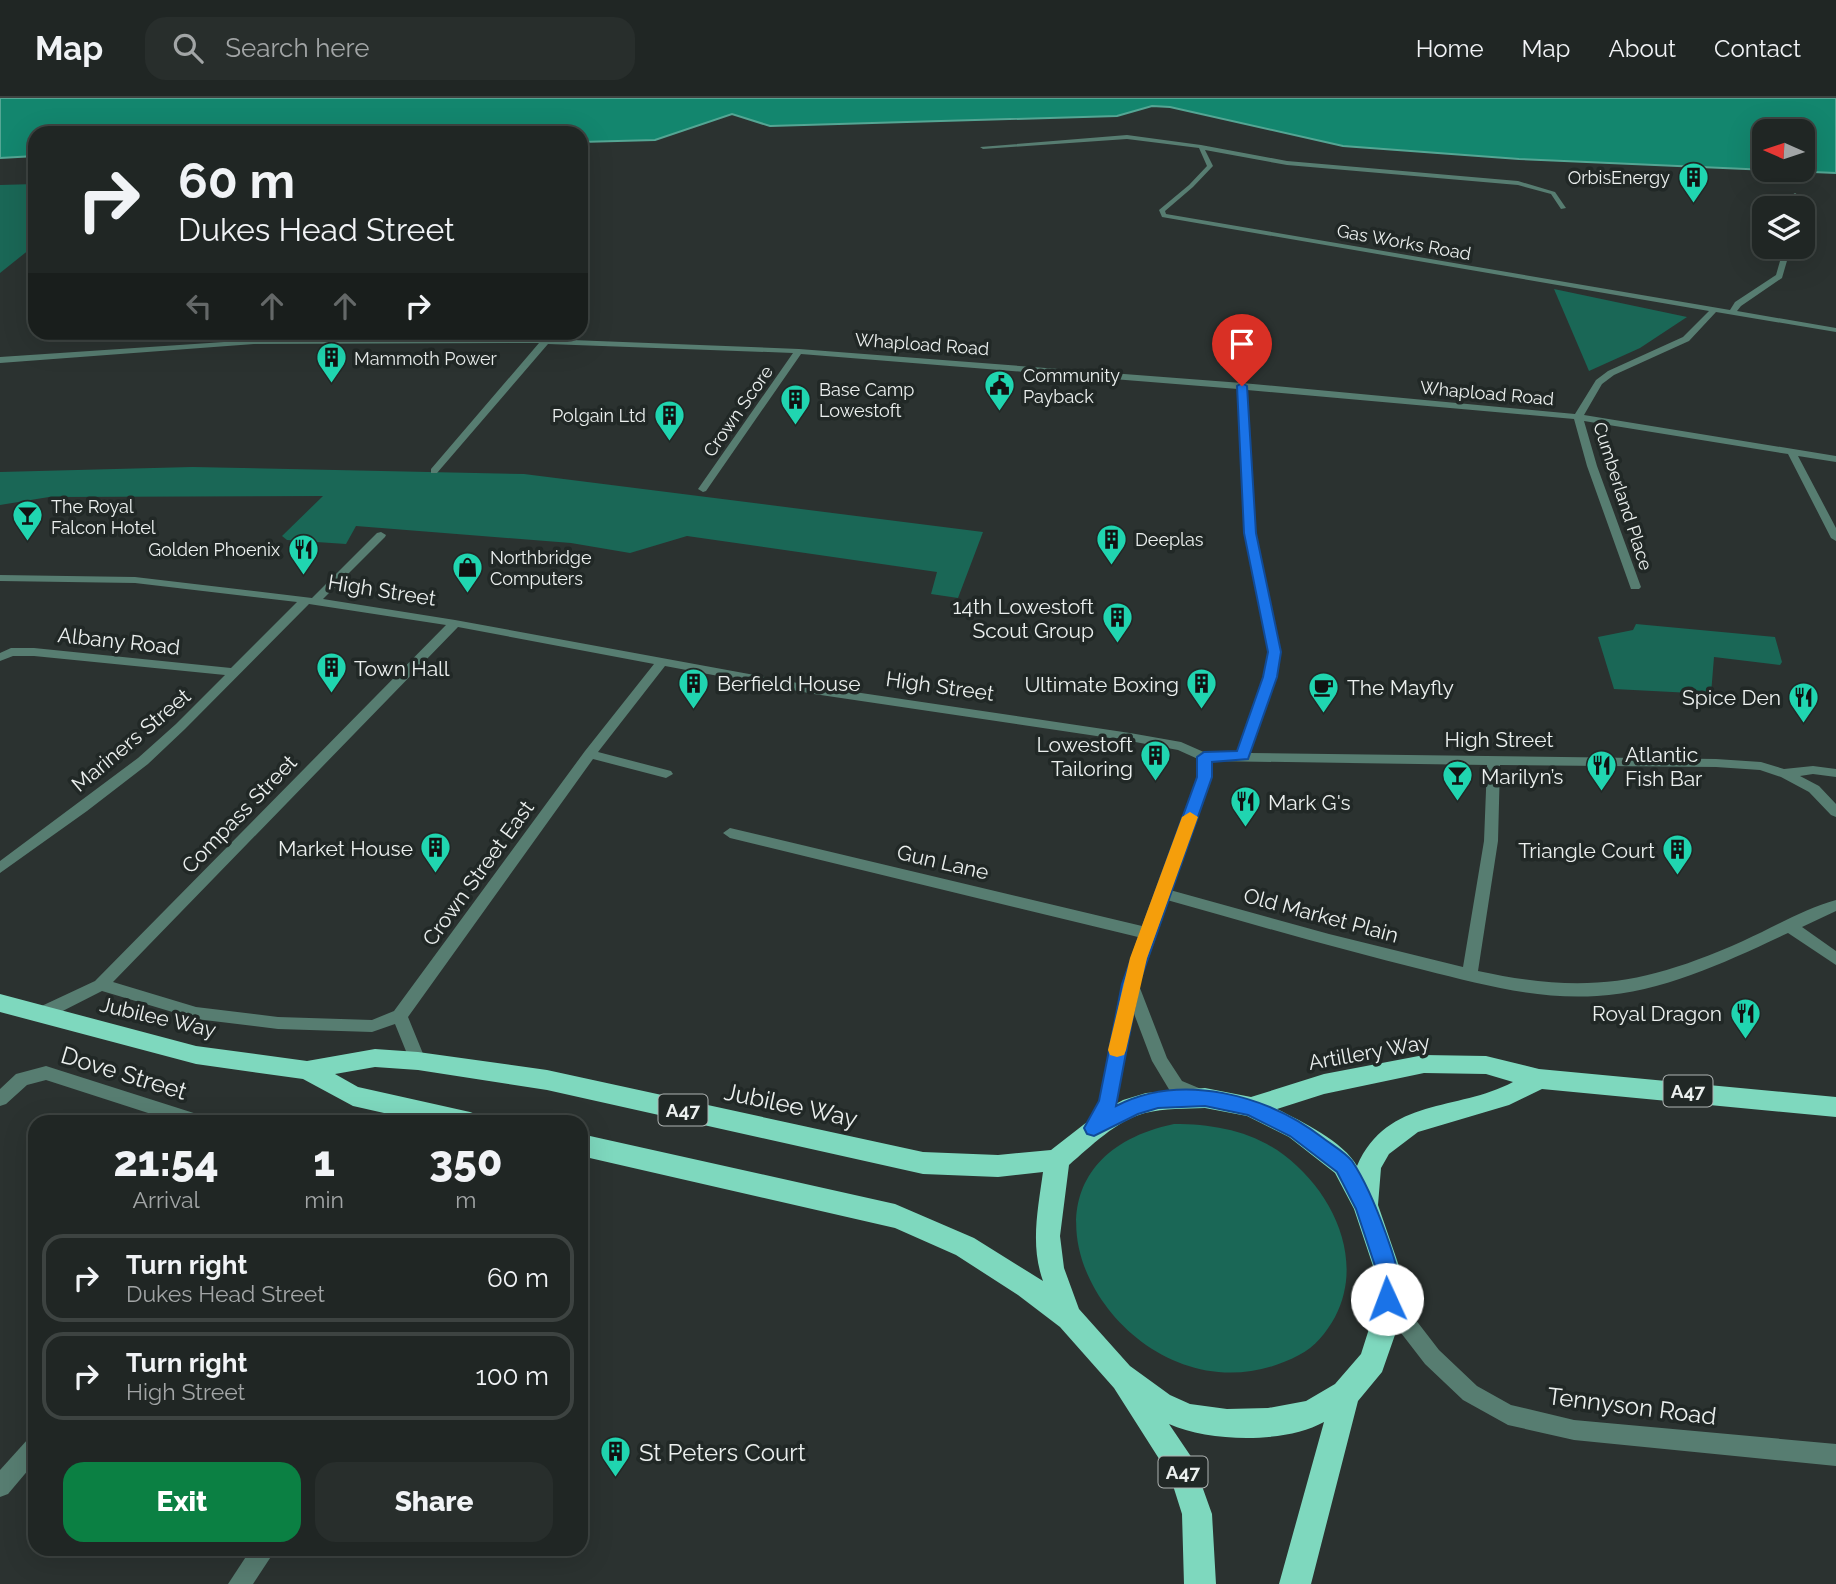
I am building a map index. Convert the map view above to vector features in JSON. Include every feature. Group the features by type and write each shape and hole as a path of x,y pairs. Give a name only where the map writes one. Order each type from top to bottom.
{"highway":[{"name":"Jubilee Way","path":"0,1003 197,1055 307,1070 375,1058 418,1061 547,1080 923,1163 998,1166 1057,1160"},
{"name":"Artillery Way","path":"1251,1107 1324,1084 1424,1065 1486,1065 1539,1079 1836,1107"},
{"name":"Jubilee Way","path":"307,1070 353,1096 438,1115"},
{"path":"1366,1206 1369,1165 1381,1145 1401,1131 1446,1110 1502,1098 1539,1079"},
{"path":"588,1147 895,1216 932,1228 1017,1276 1069,1317 1120,1376 1160,1405 1189,1418 1227,1423 1268,1422 1310,1414 1345,1394 1372,1362 1382,1332 1387,1299 1387,1269 1366,1206 1344,1166 1297,1130 1251,1107 1205,1098 1158,1100 1133,1107 1094,1128 1057,1160 1047,1236 1051,1268 1069,1317"},
{"name":"A47","path":"1120,1376 1182,1468 1197,1514 1200,1584"},
{"path":"1296,1584 1345,1394"}],"street":[{"path":"983,147 1127,137 1202,147 1287,163 1518,183 1553,193 1563,208"},
{"name":"Gas Works Road","path":"1202,147 1210,166 1192,186 1161,211 1164,216 1836,330"},
{"path":"1732,312 1738,304 1779,276 1784,259"},
{"path":"1578,417 1599,382 1611,373 1686,339 1715,309"},
{"path":"434,471 546,341"},
{"name":"Whapload Road","path":"0,360 254,342 546,341 799,351 1242,386 1578,417 1836,459"},
{"name":"Crown Score","path":"703,489 799,351"},
{"path":"1242,386 1250,533 1274,652 1270,677 1243,756"},
{"name":"Cumberland Place","path":"1578,417 1592,466 1635,587"},
{"path":"1791,451 1836,538"},
{"name":"Mariners Street","path":"0,868 160,746 235,672 264,639 310,601 381,535"},
{"name":"High Street","path":"0,578 135,580 310,601 455,623 814,690 1130,737 1181,746 1204,757 1716,763 1761,766 1784,773 1813,770 1836,773"},
{"name":"Compass Street","path":"39,1015 101,985 455,623"},
{"name":"Albany Road","path":"0,657 11,652 34,652 235,672"},
{"name":"Crown Street East","path":"400,1016 590,754 661,663"},
{"path":"590,754 666,774"},
{"path":"1094,1128 1108,1102 1130,984 1205,777 1204,757"},
{"path":"1470,975 1491,841 1494,761"},
{"path":"1784,773 1814,789 1836,812"},
{"name":"Gun Lane","path":"730,833 1147,933"},
{"name":"Old Market Plain","path":"1162,893 1368,950 1540,991 1621,988 1677,974 1791,927 1836,905"},
{"path":"1791,927 1836,959"},
{"path":"1130,984 1160,1061 1176,1086 1205,1098"},
{"path":"101,985 196,1013 278,1023 372,1026 400,1016 418,1061"},
{"name":"Dove Street","path":"0,1099 22,1079 47,1073 178,1115"},
{"name":"Tennyson Road","path":"1387,1299 1432,1357 1470,1393 1508,1415 1574,1430 1836,1455"},
{"path":"0,1486 28,1454"},
{"path":"239,1584 260,1556"}],"shaded area":[{"path":"0,98 1836,98 1836,173 1815,172 1815,119 1752,119 1752,169 1519,159 1343,146 1170,107 1152,106 1117,116 770,126 732,114 655,140 588,142 588,126 28,126 28,156 0,158"},
{"path":"28,184 28,251 0,273 0,185"},
{"path":"1554,289 1687,317 1640,348 1589,371"},
{"path":"192,467 524,474 983,532 958,598 931,594 937,572 687,536 630,553 571,543 356,526 346,544 287,540 282,536 323,496 49,497 0,505 0,472"},
{"path":"1636,624 1775,637 1782,662 1780,665 1714,657 1711,694 1614,689 1598,637 1633,630"},
{"path":"1174,1124 1232,1130 1259,1140 1284,1155 1301,1170 1330,1207 1345,1250 1347,1273 1343,1295 1335,1317 1324,1334 1299,1355 1237,1372 1179,1363 1131,1333 1095,1289 1077,1240 1082,1191 1112,1150"}],"slow traffic":[{"path":"1117,1050 1130,984 1190,817"}],"place":[{"name":"OrbisEnergy","path":"1693,204"},
{"name":"Mammoth Power","path":"331,385"},
{"name":"Community Payback","path":"1000,412"},
{"name":"Base Camp Lowestoft","path":"796,426"},
{"name":"Polgain Ltd","path":"669,442"},
{"name":"The Royal Falcon Hotel","path":"28,543"},
{"name":"Deeplas","path":"1112,566"},
{"name":"Golden Phoenix","path":"303,576"},
{"name":"Northbridge Computers","path":"467,594"},
{"name":"14th Lowestoft Scout Group","path":"1117,645"},
{"name":"Town Hall","path":"331,695"},
{"name":"Berfield House","path":"694,710"},
{"name":"Ultimate Boxing","path":"1202,711"},
{"name":"The Mayfly","path":"1324,714"},
{"name":"Spice Den","path":"1804,724"},
{"name":"Lowestoft Tailoring","path":"1156,783"},
{"name":"Atlantic Fish Bar","path":"1602,793"},
{"name":"Marilyn’s","path":"1458,803"},
{"name":"Mark G's","path":"1245,829"},
{"name":"Market House","path":"436,875"},
{"name":"Triangle Court","path":"1678,877"},
{"name":"Royal Dragon","path":"1745,1040"},
{"name":"St Peters Court","path":"616,1479"}],"route":[{"path":"1242,386 1250,533 1274,652 1270,677 1243,756 1204,757 1205,777 1130,984 1108,1102 1094,1128 1133,1107 1158,1100 1205,1098 1251,1107 1297,1130 1344,1166 1366,1206 1387,1269 1387,1299"}]}
